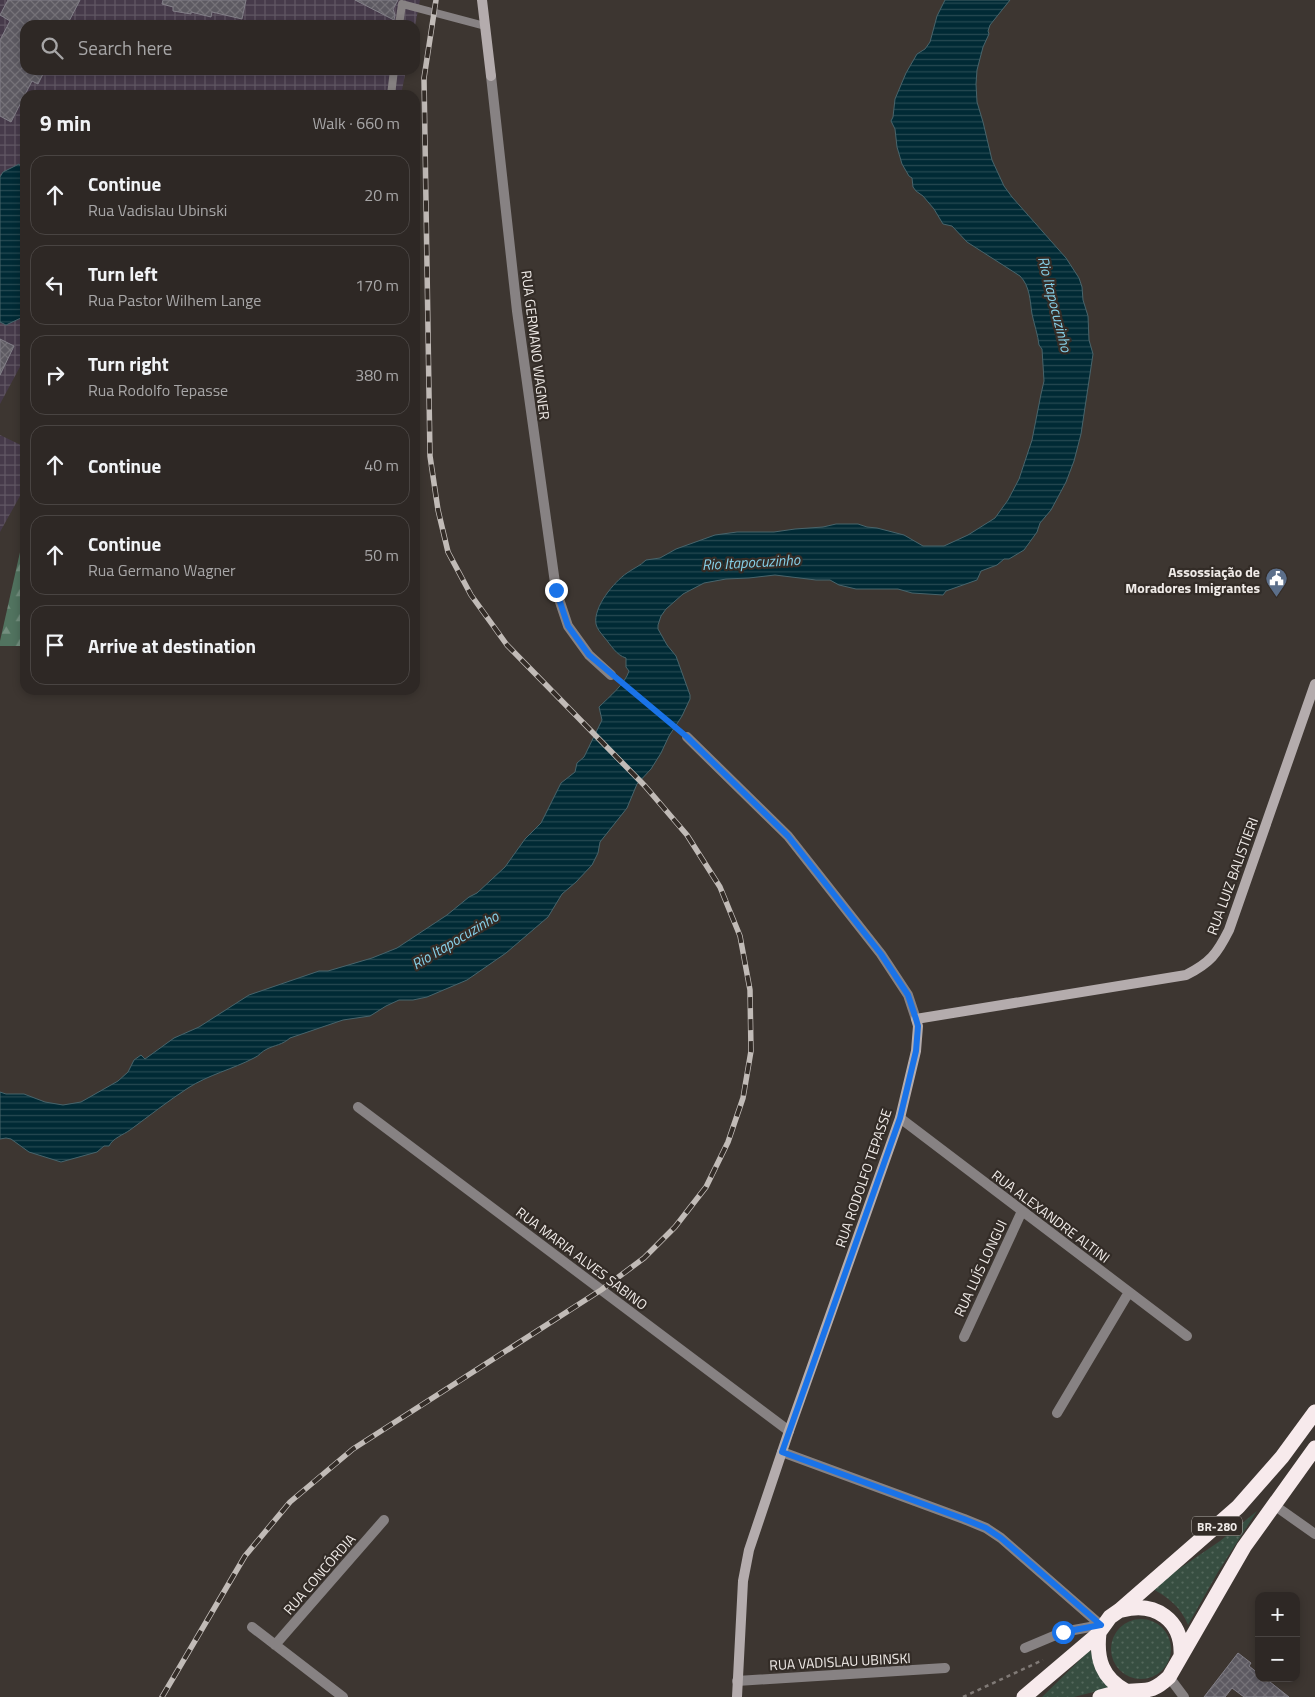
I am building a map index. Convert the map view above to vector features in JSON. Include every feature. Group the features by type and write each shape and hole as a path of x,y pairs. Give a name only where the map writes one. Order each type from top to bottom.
{"highway":[{"name":"BR-280","path":"1024,1697 1101,1628 1110,1617 1238,1507 1282,1458 1315,1412"},
{"name":"BR-280","path":"1168,1678 1231,1567 1315,1448"},
{"path":"1120,1610 1132,1607 1147,1608 1158,1611 1169,1619 1181,1642 1181,1656"},
{"path":"1101,1628 1098,1653 1100,1664 1113,1683 1126,1694"},
{"path":"1100,1697 1150,1690 1159,1686 1168,1678"}],"street":[{"name":"RUA GERMANO WAGNER","path":"482,0 517,311 556,590 568,626 589,655 611,675"},
{"name":"RUA LUIZ BALISTIERI","path":"916,1019 1186,974 1201,967 1219,950 1229,930 1315,684"},
{"name":"RUA RODOLFO TEPASSE","path":"687,737 788,836 881,954 908,995 918,1026 916,1051 900,1118 789,1431 749,1550 743,1581 737,1697"},
{"name":"RUA MARIA ALVES SABINO","path":"358,1106 789,1431"},
{"name":"RUA ALEXANDRE ALTINI","path":"900,1118 1186,1336"},
{"name":"RUA LUÍS LONGUI","path":"964,1337 1022,1211"},
{"path":"1057,1413 1128,1292"},
{"path":"782,1452 986,1528 1001,1538 1101,1628"},
{"path":"1274,1505 1315,1534"},
{"name":"RUA CONCÓRDIA","path":"276,1645 384,1520"},
{"path":"252,1627 343,1697"},
{"path":"1025,1648 1063,1632 1101,1628"},
{"name":"RUA VADISLAU UBINSKI","path":"737,1681 945,1668"},
{"path":"1156,1697 1168,1678 1184,1697"}],"lane":[{"path":"400,20 402,4 485,26"},
{"path":"392,90 393,75"}],"path":[{"path":"611,675 687,737"},
{"path":"963,1697 1046,1659"}],"shaded area":[{"path":"0,0 420,0 416,20 20,20 20,75 405,75 402,90 20,90 20,367 0,404"},
{"path":"0,435 20,445 20,496 0,532"}],"green space":[{"path":"20,552 20,646 0,646"},
{"path":"1257,1511 1218,1572 1188,1625 1182,1613 1173,1603 1151,1588 1220,1541"},
{"path":"1135,1619 1147,1619 1158,1624 1166,1632 1171,1643 1169,1661 1158,1674 1147,1679 1135,1679 1124,1674 1116,1666 1111,1655 1111,1643 1116,1632 1124,1624"},
{"path":"1090,1650 1109,1688 1074,1697 1042,1697"}],"water":[{"name":"Rio Itapocuzinho","path":"945,0 1010,0 990,25 988,31 989,34 983,47 977,70 977,102 992,160 1004,186 1066,258 1079,278 1088,316 1089,340 1093,354 1081,434 1074,461 1066,482 1051,510 1040,523 1037,532 1024,550 1009,559 1004,559 997,565 981,571 977,580 946,591 943,595 912,593 898,589 856,589 839,585 830,580 775,575 726,579 704,583 683,594 666,609 658,625 658,629 667,645 676,656 690,695 682,716 651,769 637,784 627,808 600,842 598,853 592,865 562,894 548,917 506,953 467,980 427,997 399,1000 370,1016 343,1020 290,1038 246,1062 204,1079 181,1093 109,1146 104,1146 97,1152 61,1162 29,1152 11,1139 0,1139 0,1092 24,1094 45,1102 63,1105 81,1102 118,1081 128,1072 134,1060 141,1055 145,1059 174,1038 199,1027 249,995 319,971 328,971 372,958 397,948 477,893 505,867 525,839 541,823 561,783 575,772 577,763 584,757 602,720 599,707 627,676 629,671 626,667 626,658 616,652 599,631 596,617 601,603 611,589 622,577 646,560 660,558 676,549 715,535 737,532 774,532 836,524 858,524 904,535 923,546 944,546 968,535 995,518 1008,500 1019,479 1032,440 1044,381 1042,349 1039,345 1029,294 1026,284 1020,276 967,242 952,226 943,224 934,209 916,191 913,187 912,178 902,164 897,147 895,129 891,121 895,99 906,73 917,54 925,49 930,42 937,16"},
{"path":"19,164 20,166 20,318 6,325 0,322 0,177 3,172"}],"building":[{"path":"8,0 80,0 70,20 20,20 20,75 42,75 38,84 32,81 27,90 20,90 20,104 11,122 0,116 0,40 10,21 0,15"},
{"path":"163,0 246,0 242,19 212,12 211,17 191,12 191,14 173,11 173,7 162,4"},
{"path":"355,0 398,0 393,9 394,20"},
{"path":"0,339 14,346 0,375"},
{"path":"1238,1653 1251,1663 1249,1666 1255,1671 1255,1682 1270,1682 1289,1697 1244,1697 1232,1688 1225,1697 1204,1697"}],"railway":[{"path":"162,1697 245,1556 290,1502 353,1449 601,1290 644,1258 675,1227 706,1187 728,1142 743,1098 751,1051 750,990 740,936 720,887 687,835 645,786 507,645 471,595 448,552 438,510 430,456 424,78 436,0"}],"place":[{"name":"Assossiação de Moradores Imigrantes","path":"1276,598"}],"route":[{"path":"556,590 568,626 589,655 687,737 788,836 881,954 908,995 918,1026 916,1051 900,1118 782,1452 986,1528 1001,1538 1101,1625 1063,1632"}]}
